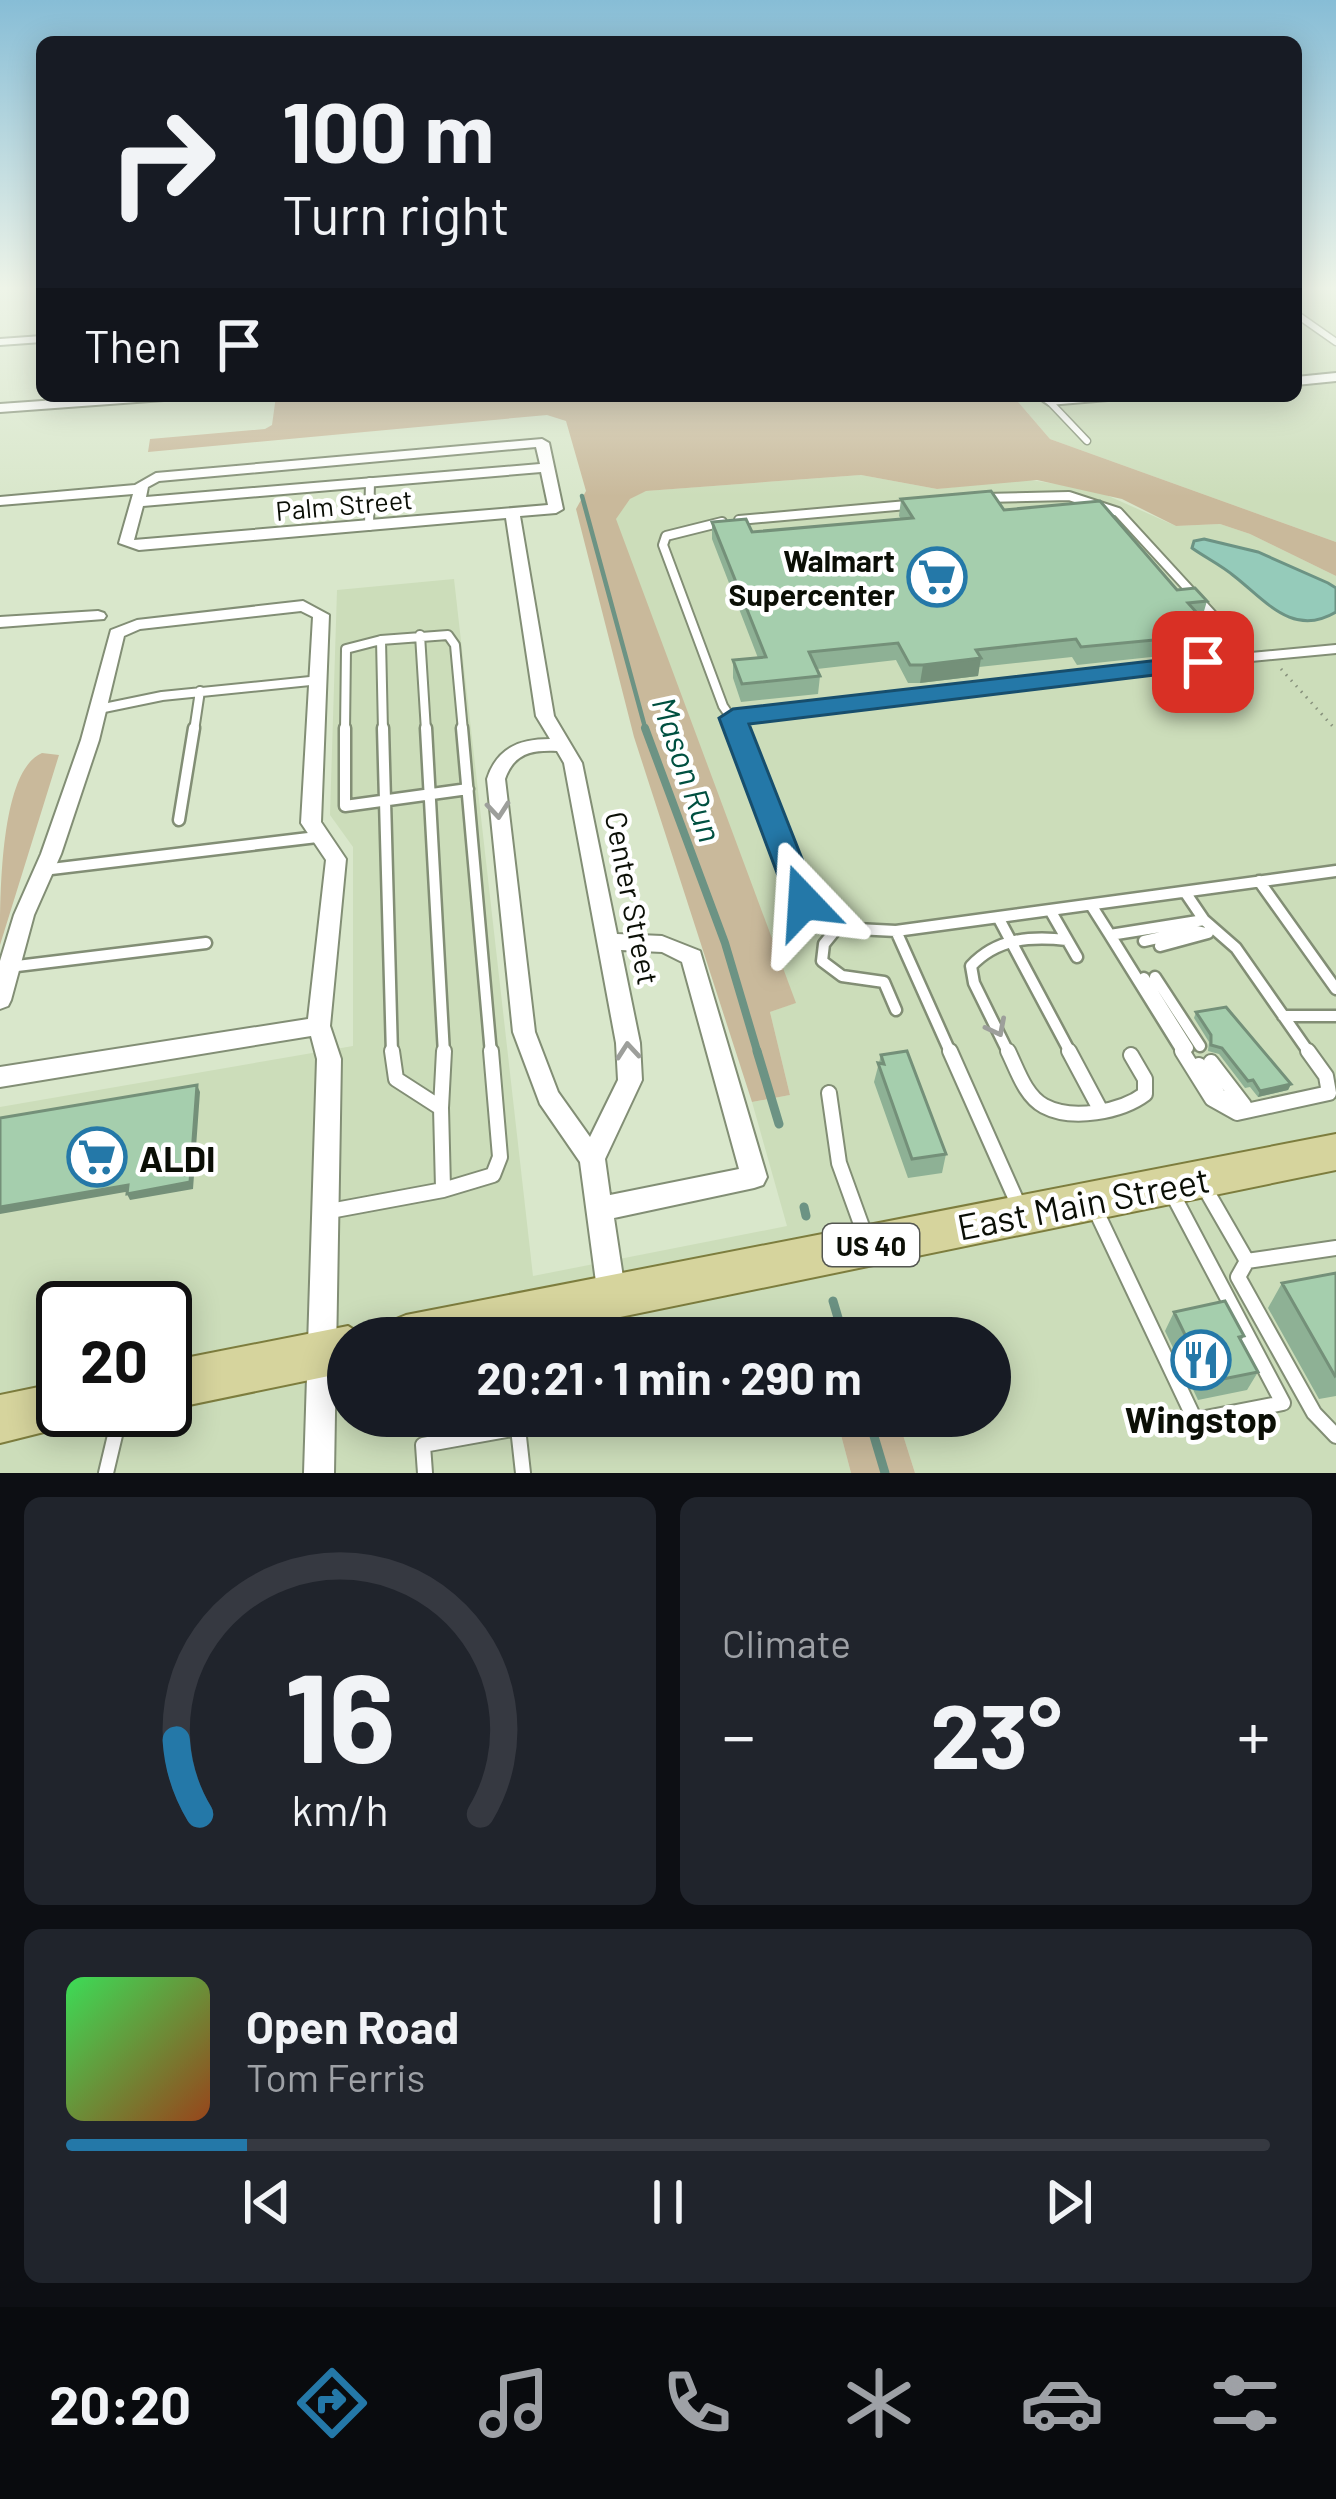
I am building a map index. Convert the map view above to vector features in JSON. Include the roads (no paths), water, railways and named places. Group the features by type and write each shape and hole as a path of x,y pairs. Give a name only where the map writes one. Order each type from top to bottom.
{"main road":[{"name":"East Main Street","path":"544,1317 612,1297 1336,1152"},
{"path":"192,1381 327,1354"},
{"path":"0,1419 36,1412"}],"street":[{"path":"1302,380 1336,377"},
{"path":"0,408 82,402"},
{"name":"Palm Street","path":"542,443 548,467 556,509 139,546 126,543 147,480 166,475 542,443"},
{"path":"0,501 370,482 548,467"},
{"name":"Center Street","path":"512,513 545,716 574,763 628,1043 630,1080 592,1160"},
{"path":"0,1000 90,740 113,640 137,625 303,606 314,609 321,615 311,823 336,859 319,1026 329,1060 325,1212 332,1317"},
{"path":"0,622 98,616"},
{"path":"562,746 538,743 515,749 499,762 496,779 524,1032 548,1097 592,1160 612,1297"},
{"path":"601,1209 754,1177 692,958 672,944 650,940 609,944"},
{"path":"0,1077 319,1026"},
{"path":"319,1473 327,1412"}],"lane":[{"path":"1050,402 1087,441"},
{"path":"369,526 370,482"},
{"path":"971,499 1067,493 1091,498 1118,512 1251,657"},
{"path":"924,503 702,524 666,536 663,545 690,625 733,718 804,902 837,928 896,932 1336,871"},
{"path":"420,635 445,1041 443,1188"},
{"path":"325,1212 488,1179 497,1172 500,1157 468,789 454,640 448,635 420,635 346,649 345,806 468,789"},
{"path":"381,640 392,1065 396,1079 441,1108"},
{"path":"733,718 1336,649"},
{"path":"96,709 200,691 320,680"},
{"path":"179,820 200,691"},
{"path":"43,870 317,836"},
{"path":"1259,881 1336,988"},
{"path":"1091,905 1212,1099 1237,1114 1329,1093 1326,1076 1236,948 1210,929 1185,892"},
{"path":"1050,910 1077,957"},
{"path":"998,917 1101,1111"},
{"path":"837,928 824,944 821,961 829,972 847,980 884,982 896,1010"},
{"path":"1110,935 1210,929"},
{"path":"1144,941 1210,929"},
{"path":"1160,946 1210,929"},
{"path":"896,932 1023,1215"},
{"path":"1067,940 1011,941 980,952 971,966 974,983 1028,1091 1043,1106 1070,1113 1134,1102 1145,1094 1144,1079 1131,1055"},
{"path":"9,967 206,943"},
{"path":"1149,977 1194,1047"},
{"path":"1283,1016 1336,1016"},
{"path":"1205,1064 1219,1096 1251,1111"},
{"path":"829,1093 839,1163 868,1245"},
{"path":"1091,1201 1195,1420 1283,1403 1183,1182"},
{"path":"1183,1182 1247,1261"},
{"path":"1247,1261 1336,1248"},
{"path":"1247,1261 1238,1277 1313,1413 1336,1436"},
{"path":"106,1473 115,1437"},
{"path":"425,1473 424,1445 456,1437"},
{"path":"519,1437 523,1473"}],"water":[{"path":"1204,539 1258,552 1328,583 1336,588 1336,612 1306,621 1280,613 1192,548 1194,541"}],"waterway":[{"name":"Mason Run","path":"582,496 646,730"},
{"name":"Mason Run","path":"646,730 725,943 758,1054"},
{"name":"Mason Run","path":"757,1051 779,1124"},
{"name":"Mason Run","path":"804,1207 806,1216"},
{"name":"Mason Run","path":"833,1301 838,1317"},
{"name":"Mason Run","path":"874,1437 885,1473"}],"place":[{"name":"Walmart Supercenter","path":"937,577"},
{"name":"ALDI","path":"97,1157"},
{"name":"Wingstop","path":"1201,1360"}]}
